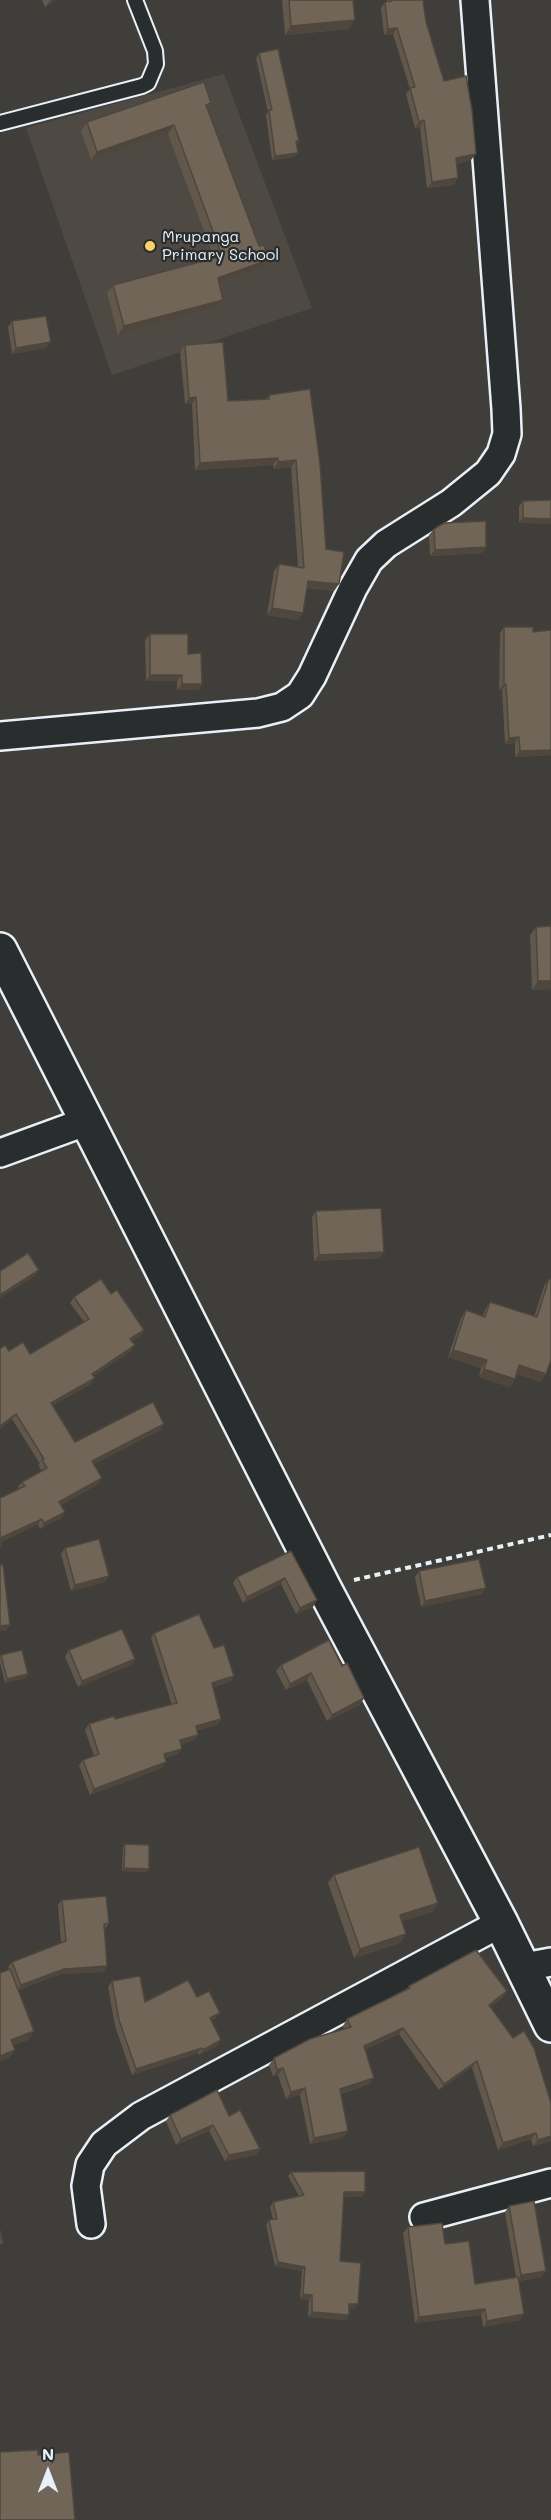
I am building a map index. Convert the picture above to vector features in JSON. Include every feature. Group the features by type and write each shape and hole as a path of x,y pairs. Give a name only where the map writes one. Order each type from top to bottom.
{"street":[{"path":"0,736 258,713 282,707 300,696 312,676 353,588 369,560 386,544 451,503 488,473 501,454 507,434 505,398 475,0"},
{"path":"0,950 85,1122 324,1588 501,1923 537,1965 551,2025"},
{"path":"0,1153 21,1143 85,1122"},
{"path":"91,2224 86,2186 90,2165 104,2144 132,2123 501,1923"},
{"path":"424,2217 551,2183"}],"lane":[{"path":"0,123 148,83 156,64 155,51 135,0"}],"path":[{"path":"324,1588 551,1535"}],"shaded area":[{"name":"Mrupanga Primary School","path":"224,74 312,308 112,375 26,128"}],"building":[{"path":"289,0 353,0 355,20 291,26"},
{"path":"423,0 426,22 444,81 466,76 476,154 456,158 458,178 432,182 424,120 419,122 410,88 415,87 397,28 388,29 385,2"},
{"path":"278,49 299,141 296,141 298,153 275,156 269,110 272,110 259,53"},
{"path":"204,82 211,103 206,105 259,246 264,245 268,260 218,278 223,300 124,326 113,285 222,256 174,125 97,152 87,122"},
{"path":"46,316 51,342 16,348 12,321"},
{"path":"223,342 228,401 269,399 269,395 310,389 320,464 326,549 344,552 339,584 308,581 303,613 272,608 279,564 304,568 296,460 278,462 278,458 200,463 196,397 189,398 185,345"},
{"path":"551,500 551,519 523,518 523,501"},
{"path":"486,521 486,547 435,550 434,529 444,523"},
{"path":"504,627 533,627 533,632 551,630 551,750 520,751 519,737 509,738 506,684 504,684"},
{"path":"150,634 188,634 188,654 201,653 202,684 182,684 182,675 150,675"},
{"path":"551,926 551,981 538,981 536,927"},
{"path":"381,1208 384,1252 319,1255 316,1211"},
{"path":"28,1253 39,1270 0,1295 0,1271"},
{"path":"101,1279 111,1294 117,1290 144,1330 130,1339 135,1345 92,1374 95,1378 51,1403 75,1442 153,1402 164,1424 92,1461 102,1478 59,1502 65,1512 44,1523 42,1519 0,1538 0,1498 25,1486 22,1482 47,1468 42,1460 44,1459 16,1414 0,1426 0,1349 5,1345 9,1351 23,1342 30,1354 89,1319 74,1297"},
{"path":"549,1279 551,1279 551,1360 546,1374 519,1365 515,1379 484,1369 487,1360 453,1350 466,1310 485,1317 490,1302 537,1317"},
{"path":"99,1539 109,1576 75,1585 65,1548"},
{"path":"291,1551 317,1600 300,1608 285,1578 247,1597 237,1577"},
{"path":"479,1559 486,1588 425,1601 419,1571"},
{"path":"3,1564 10,1625 0,1626 0,1565"},
{"path":"199,1614 214,1648 224,1645 234,1676 212,1683 221,1719 196,1726 198,1735 180,1740 182,1749 164,1754 166,1762 94,1789 83,1760 99,1754 89,1724 114,1716 115,1719 177,1703 154,1633"},
{"path":"122,1629 135,1659 82,1681 69,1650"},
{"path":"329,1640 342,1666 347,1663 364,1698 332,1715 311,1673 290,1684 281,1665"},
{"path":"22,1650 28,1674 7,1679 1,1655"},
{"path":"125,1844 149,1845 149,1869 124,1868"},
{"path":"419,1847 438,1903 400,1915 406,1934 360,1949 334,1875"},
{"path":"106,1896 109,1923 104,1924 107,1966 64,1969 21,1985 12,1962 66,1941 62,1900"},
{"path":"476,1950 507,1991 489,2005 513,2038 524,2031 534,2048 551,2103 551,2136 538,2140 536,2133 503,2143 477,2061 444,2084 403,2028 364,2046 374,2078 340,2089 348,2131 314,2138 305,2088 291,2092 283,2068 277,2070 274,2058 310,2039 351,2027 347,2019 410,1988 409,1986"},
{"path":"10,1969 34,2031 11,2040 15,2050 0,2056 0,1973"},
{"path":"140,1976 145,2002 188,1980 197,1997 209,1991 220,2013 210,2018 221,2040 203,2050 202,2048 136,2069 119,2020 112,1981"},
{"path":"217,2090 229,2116 240,2110 260,2149 229,2155 213,2125 181,2139 170,2115"},
{"path":"365,2171 365,2192 344,2192 340,2261 361,2263 358,2304 349,2304 349,2315 312,2312 312,2295 303,2294 305,2267 278,2262 269,2220 277,2219 273,2202 304,2195 291,2172"},
{"path":"534,2201 546,2271 521,2275 509,2206"},
{"path":"442,2223 445,2244 469,2241 475,2284 518,2277 524,2314 487,2321 485,2309 419,2317 408,2227"},
{"path":"38,2450 38,2455 69,2452 75,2520 0,2520 0,2452"}],"place":[{"name":"Mrupanga Primary School","path":"150,246"}]}
